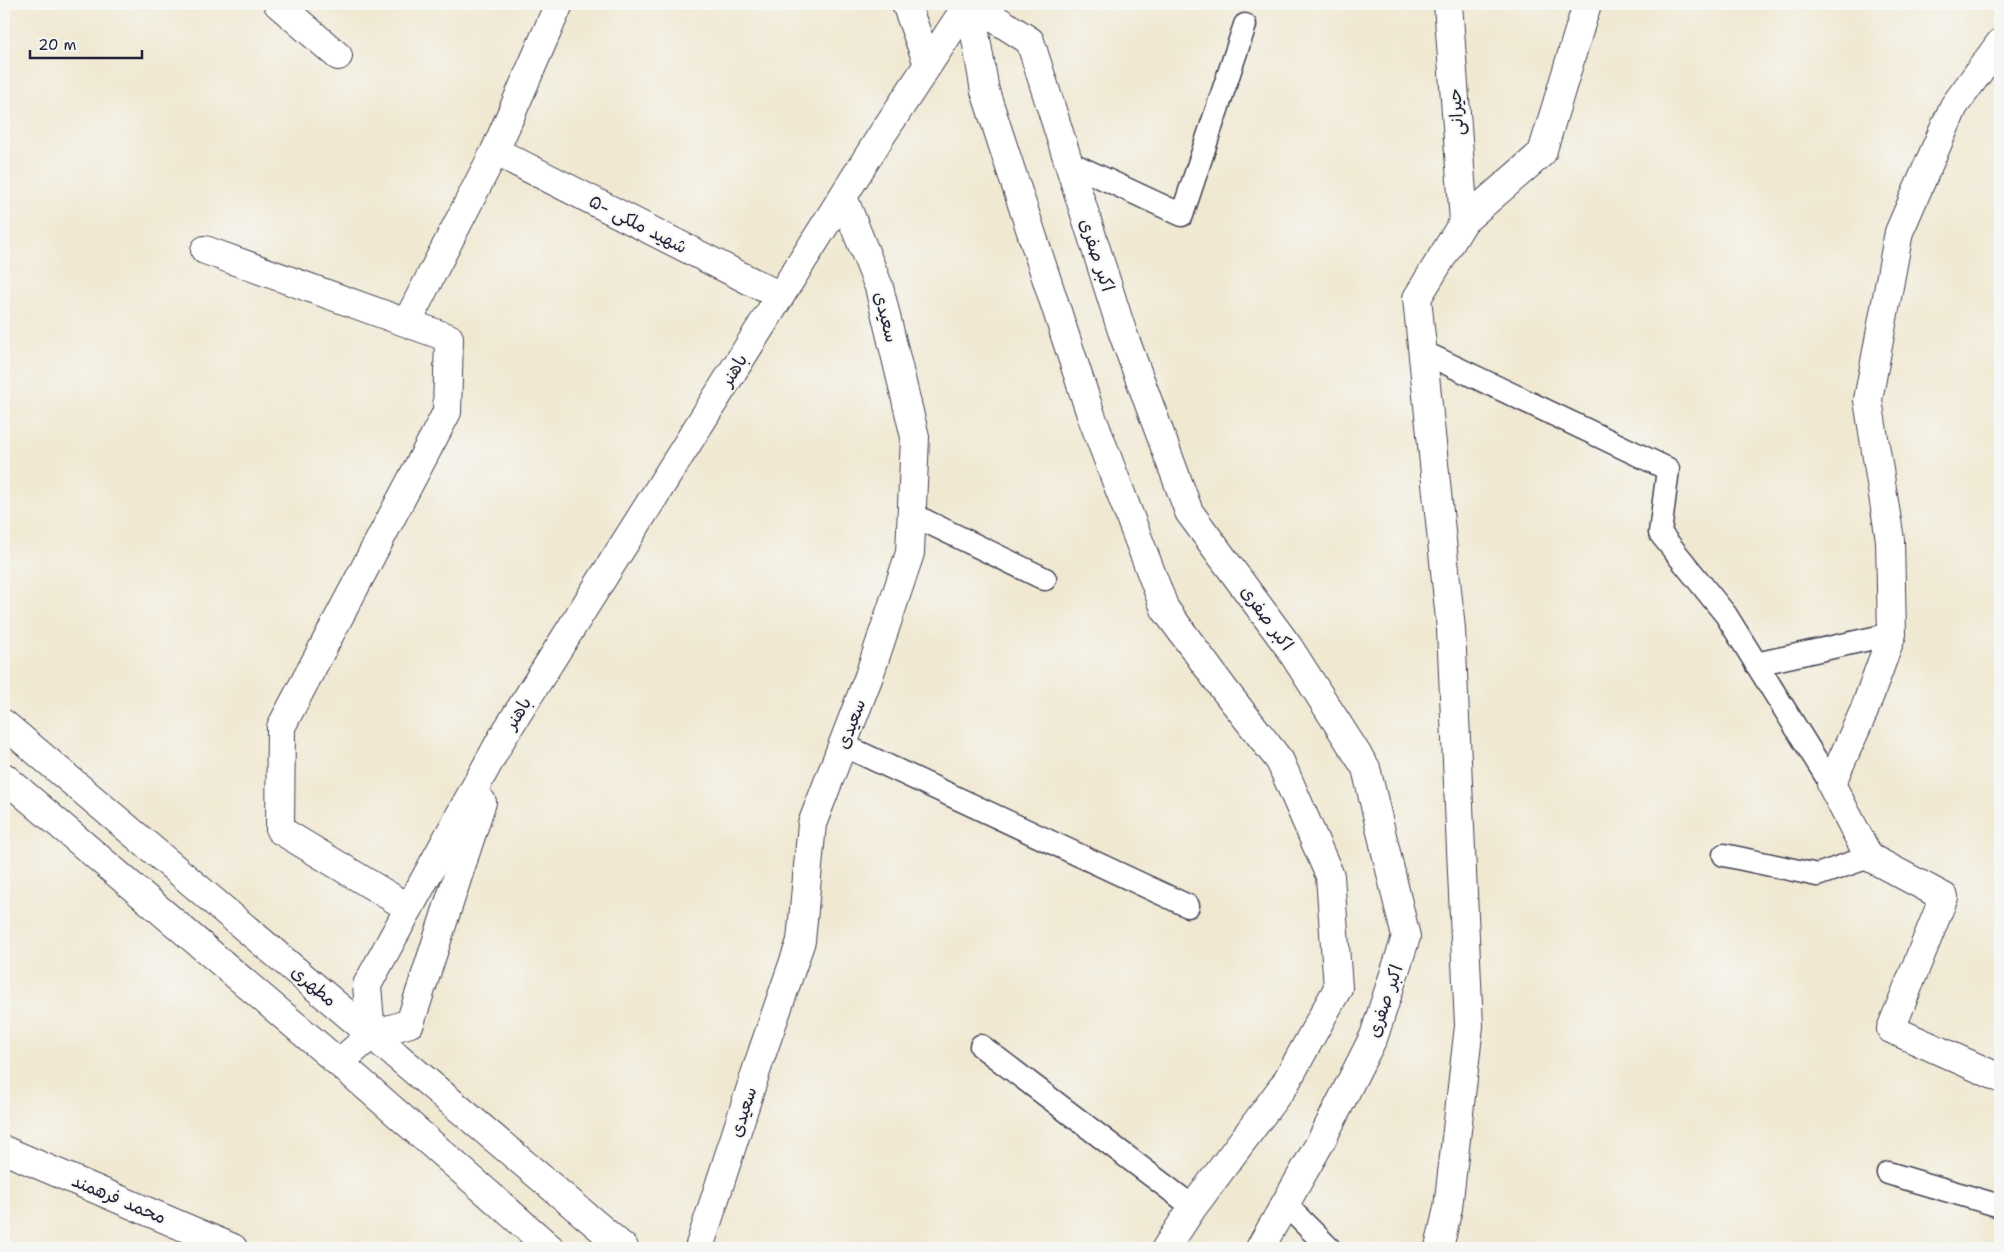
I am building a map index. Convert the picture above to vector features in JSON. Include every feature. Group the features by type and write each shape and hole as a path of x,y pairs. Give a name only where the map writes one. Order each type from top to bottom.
{"street":[{"path":"278,4 338,56"},
{"path":"407,322 495,151 559,4"},
{"path":"906,4 928,64"},
{"path":"970,4 985,92 1091,415 1166,609 1223,688 1280,761 1330,876 1338,988 1285,1084 1193,1207 1166,1248"},
{"name":"باهنر","path":"502,738 843,197 928,64 970,4"},
{"name":"اکبر صفری","path":"970,4 1030,41 1122,331 1189,512 1288,646 1366,768 1406,937 1374,1036 1320,1143 1260,1248"},
{"name":"حیرانی","path":"1448,4 1464,221"},
{"path":"1439,1248 1448,1208 1469,1026 1451,629 1417,298 1464,221 1542,153 1588,4"},
{"path":"2000,43 1954,106 1899,232 1868,400 1890,540 1892,634 1864,711 1831,784 1869,857 1944,897 1891,1029 2000,1078"},
{"name":"۵- شهید ملکی","path":"495,151 780,296"},
{"name":"سعیدی","path":"699,1248 762,1053 801,941 812,824 869,676 910,553 915,438 879,287 843,197"},
{"path":"205,250 449,338 447,412 281,727 280,830 409,908"},
{"name":"مطهری","path":"4,724 371,1034 618,1246"},
{"path":"371,1034 367,985 502,738"},
{"path":"339,1063 371,1034 410,1023 502,738"},
{"path":"4,776 339,1063 550,1248"},
{"name":"محمد فرهمند","path":"4,1150 233,1248"}],"lane":[{"path":"1068,162 1182,215 1245,25"},
{"path":"1423,352 1668,469 1660,534 1726,615 1831,784"},
{"path":"911,514 1045,579"},
{"path":"1756,664 1892,634"},
{"path":"842,745 1188,906"},
{"path":"1724,855 1817,875 1869,857"},
{"path":"981,1046 1193,1207"},
{"path":"1888,1173 2000,1206"},
{"path":"1284,1204 1329,1248"}]}
